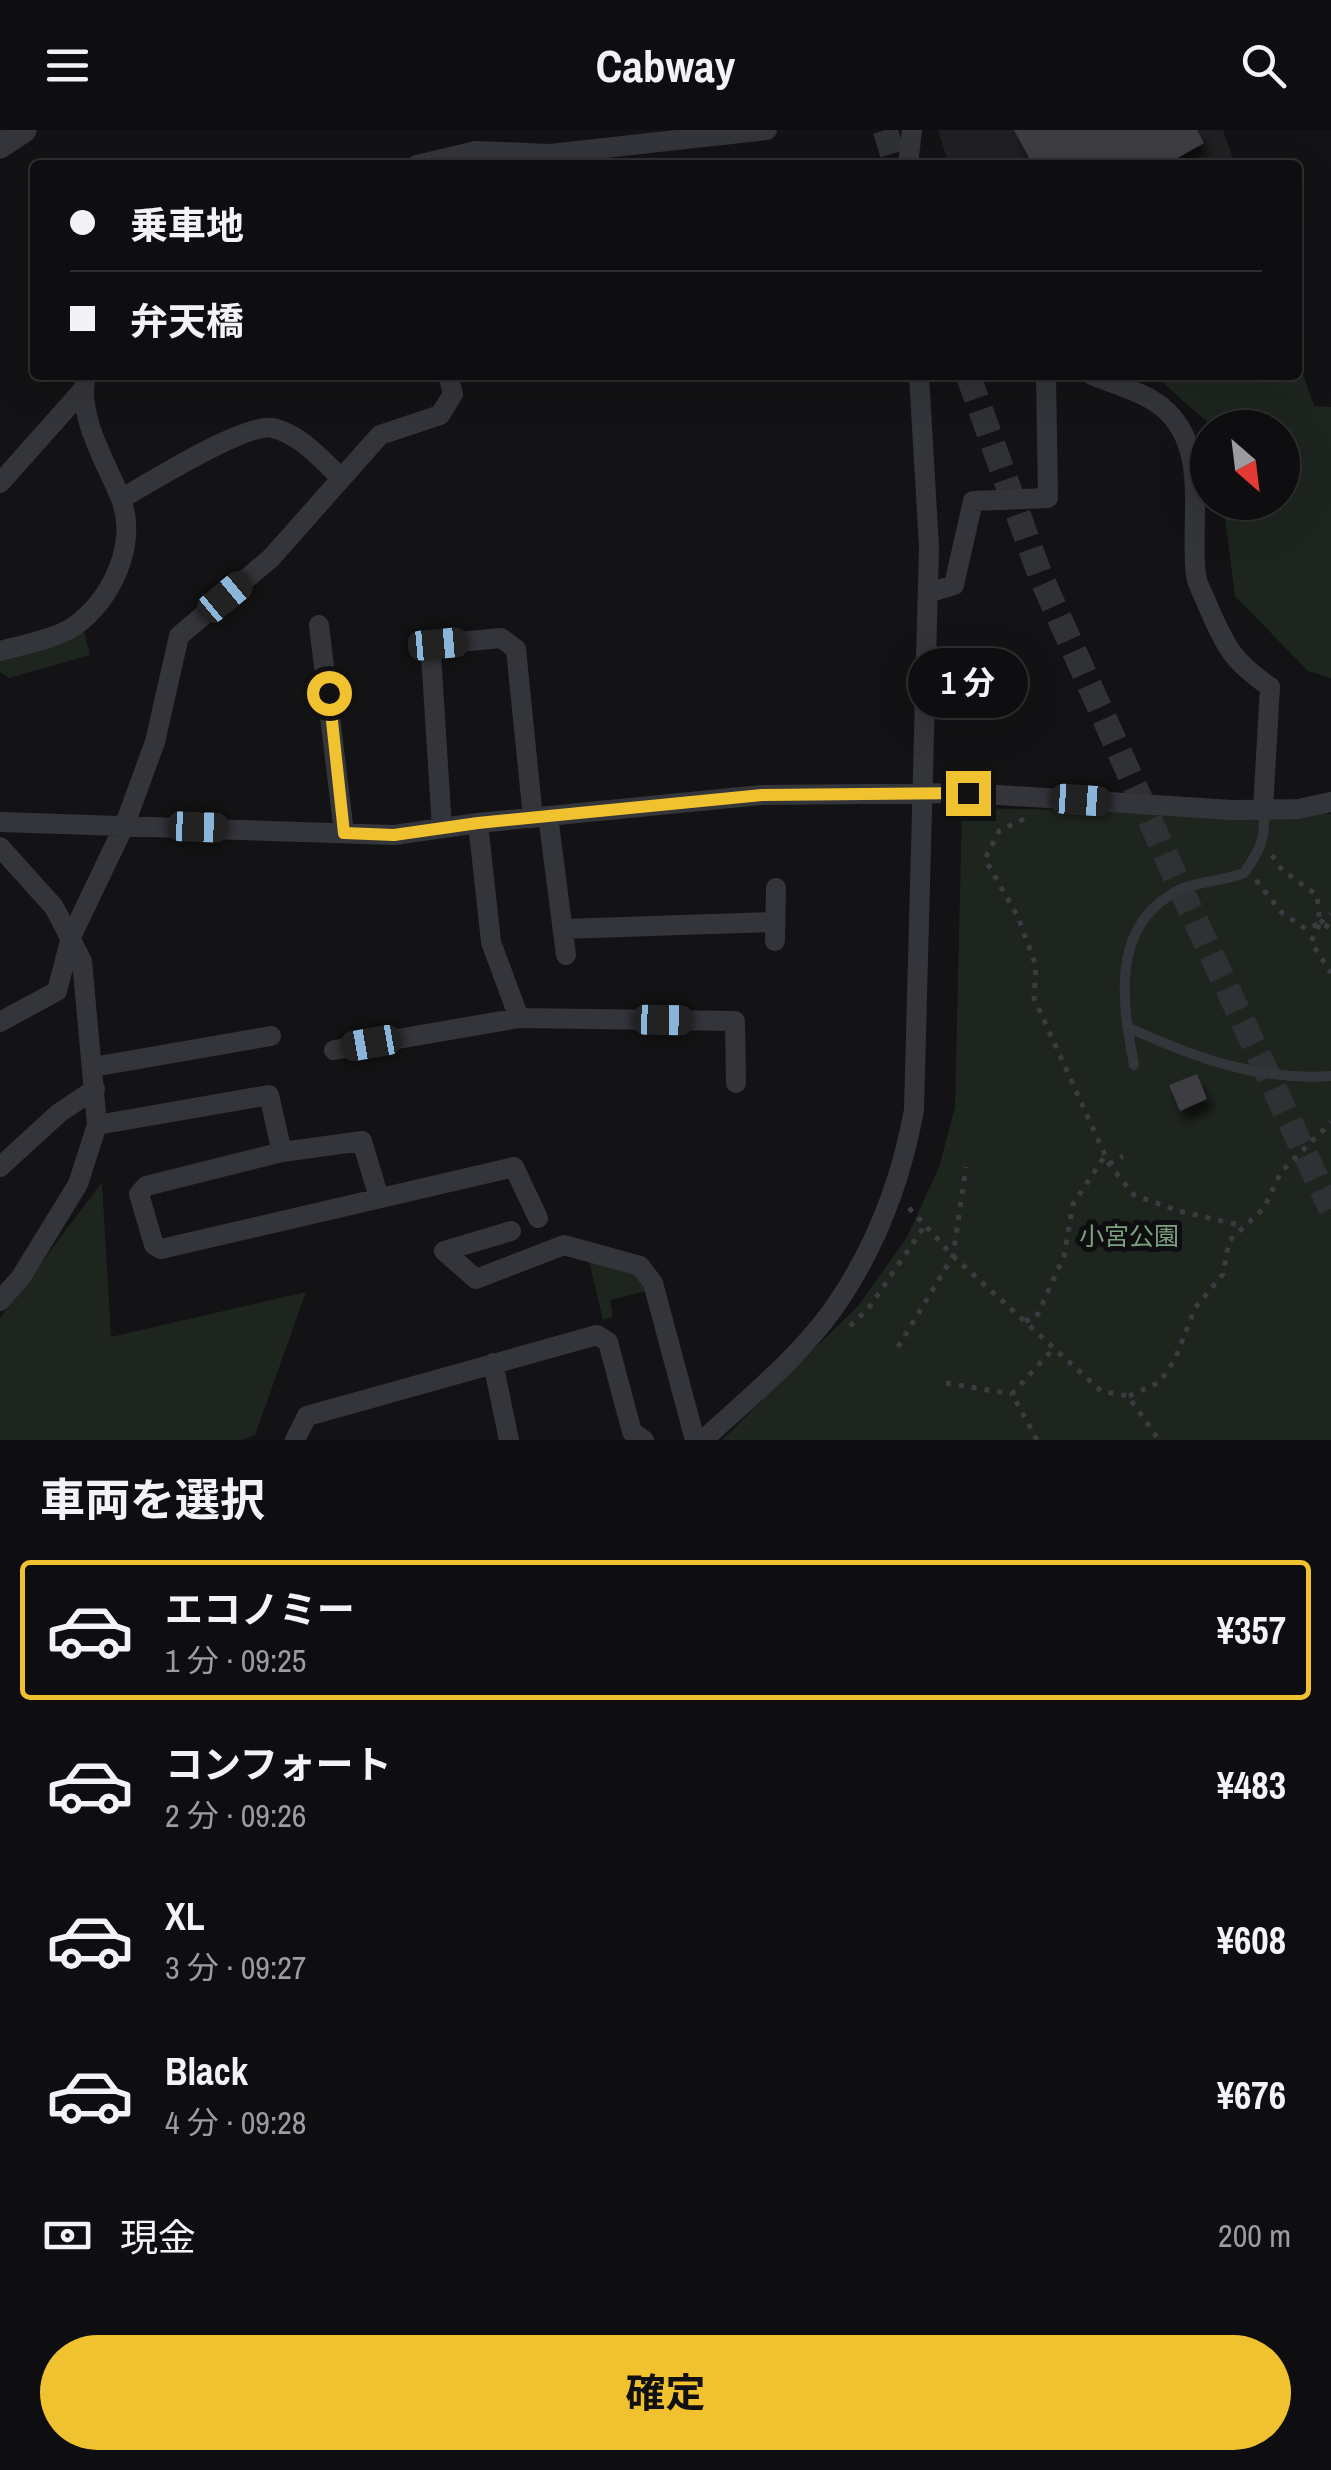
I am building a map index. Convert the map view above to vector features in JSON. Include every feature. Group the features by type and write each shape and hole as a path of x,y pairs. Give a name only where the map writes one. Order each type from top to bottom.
{"street":[{"path":"0,146 24,130"},
{"path":"438,160 476,151 550,154 767,130"},
{"path":"909,160 912,130"},
{"path":"0,1022 57,991 70,937 125,824 155,742 179,636 271,558 380,436 440,416 453,394 449,380"},
{"path":"704,1440 785,1364 841,1298 873,1241 892,1193 914,1110 928,593 926,454 919,380"},
{"path":"928,593 954,585 973,502 1048,498 1046,380"},
{"path":"1103,380 1161,406 1178,425 1187,444 1197,503 1196,577 1228,652 1270,687 1264,819"},
{"path":"0,483 84,384"},
{"path":"0,651 72,629 112,583 128,523 104,462 84,384"},
{"path":"121,499 244,432 270,427 298,438 341,478"},
{"path":"318,625 344,833"},
{"path":"442,828 431,655 438,644 501,638 516,649 566,955"},
{"path":"0,822 394,835 762,795 968,793 1264,819 1331,802"},
{"path":"478,823 492,942 519,1018"},
{"path":"0,847 8,870 54,907 82,961 98,1125 78,1184 20,1277 0,1301"},
{"path":"563,929 775,932 776,888"},
{"path":"334,1050 519,1018 735,1021 736,1084"},
{"path":"93,1067 271,1036"},
{"path":"0,1167 59,1113 95,1089"},
{"path":"98,1125 269,1095 282,1152"},
{"path":"379,1198 362,1141 282,1152 146,1186 139,1194 154,1245 161,1249 379,1198 514,1166 538,1218"},
{"path":"511,1231 444,1252 476,1279 564,1245 640,1266 653,1283 695,1440"},
{"path":"295,1440 307,1416 597,1335 608,1342 633,1438"},
{"path":"492,1363 510,1440"}],"lane":[{"path":"1134,1065 1122,990 1128,949 1145,917 1172,893 1244,874 1260,850 1264,819"},
{"path":"1126,1027 1187,1055 1245,1072 1302,1078 1331,1076"}],"path":[{"path":"1028,817 999,831 984,859 1018,916 1036,966 1034,998 1109,1164 1134,1195 1178,1211 1243,1226"},
{"path":"1264,819 1272,855 1282,870 1316,895 1320,923 1311,942 1331,974"},
{"path":"1244,874 1266,889 1282,913 1306,929 1331,914"},
{"path":"1320,923 1331,928"},
{"path":"892,1193 953,1256 1101,1392 1128,1396 1160,1382 1195,1308 1223,1274 1230,1240 1264,1208 1281,1172 1331,1122"},
{"path":"1025,1321 1036,1318 1064,1256 1073,1204 1105,1156"},
{"path":"1109,1164 1123,1156"},
{"path":"898,1347 953,1256 966,1168"},
{"path":"1012,1394 1053,1348"},
{"path":"946,1384 1012,1394"},
{"path":"1012,1394 1038,1440"},
{"path":"1128,1396 1159,1440"}],"shaded area":[{"path":"938,130 1223,130 1233,160 947,160"}],"green space":[{"path":"1302,372 1314,406 1331,407 1331,678 1308,671 1235,596 1225,520 1300,520 1300,410 1194,410 1160,380 1302,380"},
{"path":"81,619 90,655 9,678 0,672 0,651"},
{"name":"小宮公園","path":"962,808 1331,814 1331,1440 722,1440 859,1305 907,1237 939,1167 955,1107"},
{"path":"102,1182 111,1337 306,1292 255,1435 241,1440 0,1440 0,1318"},
{"path":"587,1252 640,1266 655,1289 610,1300 613,1317 603,1320"}],"building":[{"path":"1014,130 1197,130 1204,143 1174,160 1030,160"},
{"path":"1197,1074 1207,1099 1180,1111 1169,1085"}],"tunnel":[{"path":"885,130 894,160"},
{"path":"970,380 1040,575 1189,907 1331,1209"}],"route":[{"path":"329,693 344,833 394,835 762,795 968,793"}]}
